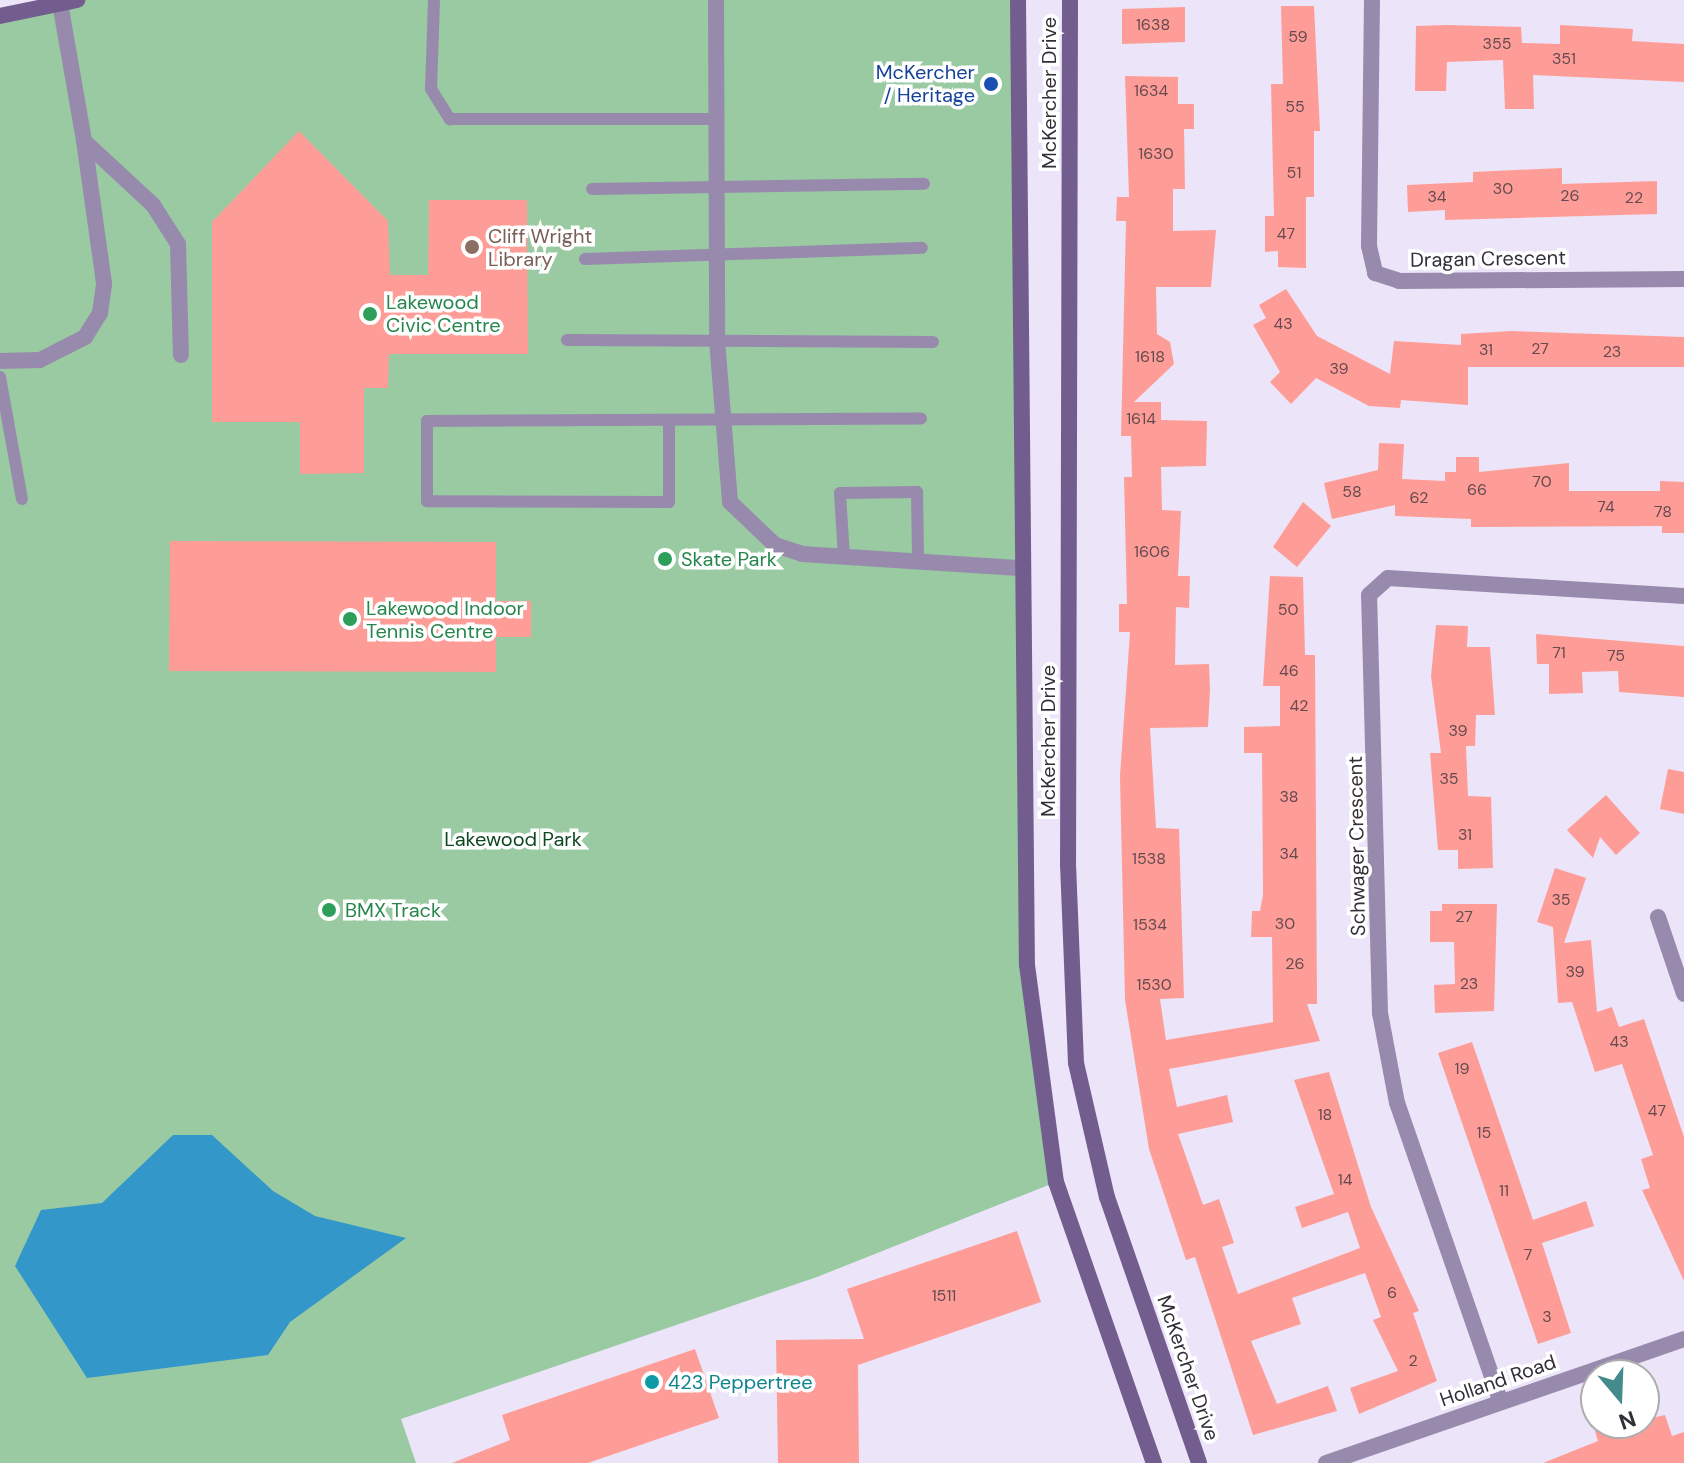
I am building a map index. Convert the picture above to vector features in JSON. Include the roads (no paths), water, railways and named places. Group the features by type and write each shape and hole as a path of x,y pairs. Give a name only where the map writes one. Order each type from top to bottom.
{"main road":[{"name":"McKercher Drive","path":"1018,0 1027,965 1040,1100 1056,1182 1154,1463"},
{"name":"McKercher Drive","path":"1070,0 1068,864 1076,1063 1107,1197 1199,1463"},
{"path":"0,16 68,2"}],"street":[{"path":"716,0 717,340 720,421 730,502 749,525 775,545 844,557 918,556 1021,568"},
{"name":"Dragan Crescent","path":"1372,0 1369,246 1375,273 1399,281 1684,279"},
{"path":"0,361 40,360 85,337 100,313 104,283 68,2"},
{"path":"84,141 153,205 178,244 181,355"},
{"name":"Schwager Crescent","path":"1500,1400 1397,1103 1380,1013 1369,595 1388,578 1684,596"},
{"path":"1658,917 1684,994"},
{"name":"Holland Road","path":"1326,1463 1500,1400 1684,1339"}],"lane":[{"path":"434,0 431,89 450,119 717,119"},
{"path":"592,189 924,184"},
{"path":"585,259 922,248"},
{"path":"567,340 933,342"},
{"path":"0,377 22,499"},
{"path":"669,422 669,502 427,501 427,421 669,422 921,418"},
{"path":"844,557 840,493 917,492 918,556"}],"water":[{"path":"173,1135 212,1135 273,1191 315,1216 406,1238 290,1322 268,1355 87,1378 15,1266 41,1210 102,1203"}],"place":[{"name":"McKercher / Heritage","path":"991,84"},
{"name":"Cliff Wright Library","path":"472,247"},
{"name":"Lakewood Civic Centre","path":"370,314"},
{"name":"Skate Park","path":"665,559"},
{"name":"Lakewood Indoor Tennis Centre","path":"350,619"},
{"name":"BMX Track","path":"329,910"},
{"name":"423 Peppertree","path":"652,1382"}],"park label":[{"name":"Lakewood Park","path":"513,839"}]}
